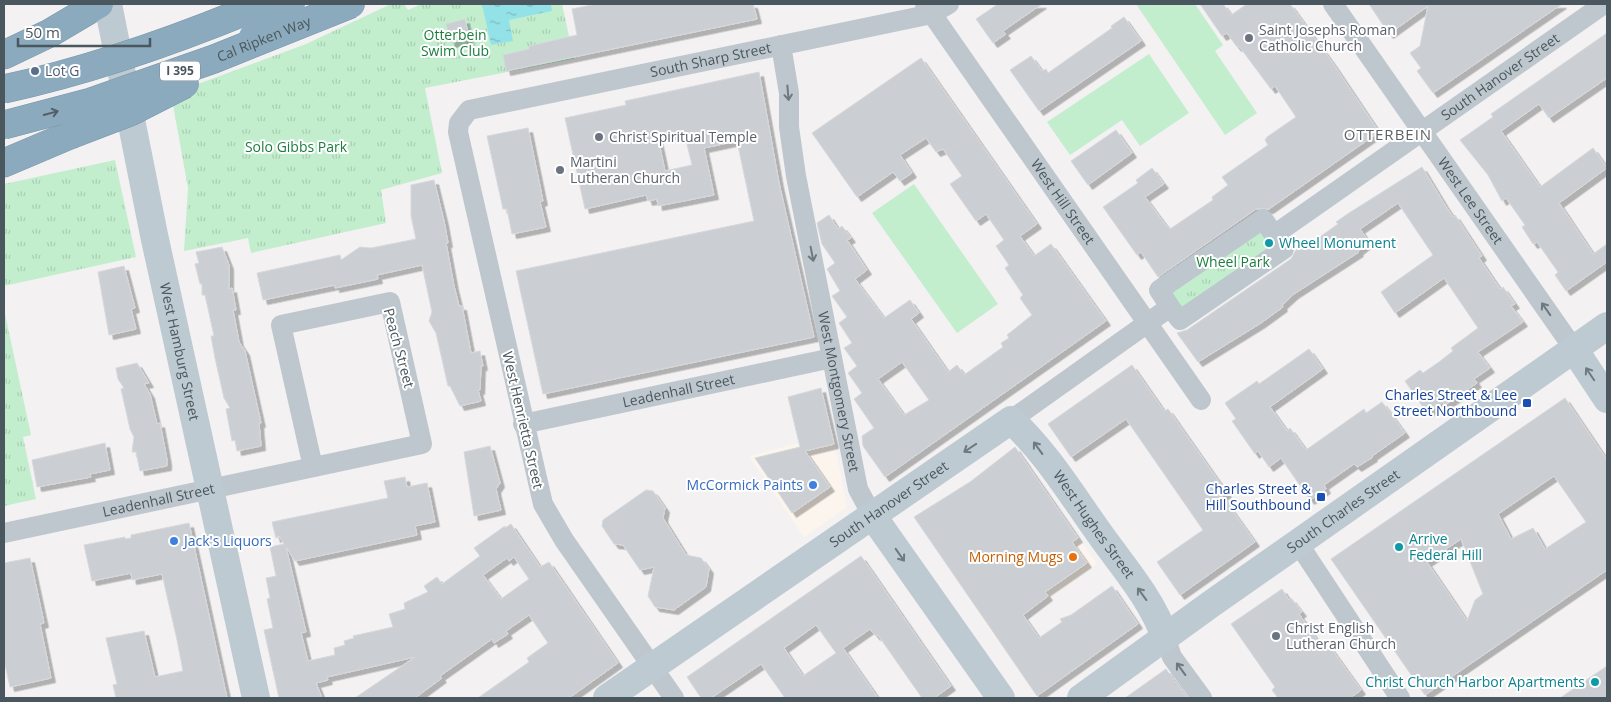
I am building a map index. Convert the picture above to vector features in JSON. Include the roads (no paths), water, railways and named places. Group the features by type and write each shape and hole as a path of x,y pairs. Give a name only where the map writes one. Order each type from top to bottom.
{"highway":[{"path":"4,55 50,33 99,4"},
{"path":"70,135 124,106 177,69 226,28 250,4"},
{"name":"I 395","path":"4,89 67,74 132,54 198,32 263,4"},
{"path":"4,163 130,112 179,87 239,49 291,4"},
{"name":"Cal Ripken Way","path":"4,125 100,99 214,59 351,4"}],"main road":[{"name":"West Hamburg Street","path":"108,4 156,243 256,698"},
{"name":"South Charles Street","path":"1081,698 1607,326"},
{"path":"1574,349 1607,399"},
{"name":"South Hanover Street","path":"607,698 1011,420"},
{"name":"West Hughes Street","path":"1011,420 1033,440 1157,614 1165,637"},
{"name":"West Montgomery Street","path":"872,515 1001,698"}],"street":[{"name":"South Sharp Street","path":"469,110 781,45 949,4"},
{"name":"West Lee Street","path":"1333,4 1423,130 1574,349"},
{"name":"South Hanover Street","path":"1278,232 1604,4"},
{"name":"West Hill Street","path":"928,9 1201,400"},
{"name":"West Montgomery Street","path":"781,45 789,93 789,127 796,176 858,489 872,515"},
{"name":"West Henrietta Street","path":"469,110 459,122 458,132 536,481 548,517 674,698"},
{"path":"1263,219 1278,232 1284,249 1180,320 1170,307 1159,290 1263,219"},
{"name":"Peach Street","path":"390,302 422,444 313,466 281,325 390,302"},
{"name":"South Hanover Street","path":"1011,420 1170,307"},
{"name":"Leadenhall Street","path":"523,424 832,358"},
{"name":"Leadenhall Street","path":"4,533 313,466"},
{"path":"1298,543 1400,698"},
{"path":"1165,637 1172,657 1202,698"}],"water":[{"path":"482,4 551,4 552,11 509,20 513,41 491,45"}],"place":[{"name":"Saint Josephs Roman Catholic Church","path":"1249,38"},
{"name":"Lot G","path":"35,71"},
{"name":"Christ Spiritual Temple","path":"599,137"},
{"name":"Martini Lutheran Church","path":"560,170"},
{"name":"Wheel Monument","path":"1269,243"},
{"name":"Charles Street & Lee Street Northbound","path":"1527,403"},
{"name":"McCormick Paints","path":"813,485"},
{"name":"Charles Street & Hill Southbound","path":"1321,497"},
{"name":"Jack's Liquors","path":"174,541"},
{"name":"Arrive Federal Hill","path":"1399,547"},
{"name":"Morning Mugs","path":"1073,557"},
{"name":"Christ English Lutheran Church","path":"1276,636"},
{"name":"Christ Church Harbor Apartments","path":"1595,682"}],"district":[{"name":"OTTERBEIN","path":"1388,135"}],"park label":[{"name":"Otterbein Swim Club","path":"455,43"},
{"name":"Solo Gibbs Park","path":"296,147"},
{"name":"Wheel Park","path":"1233,262"}]}
